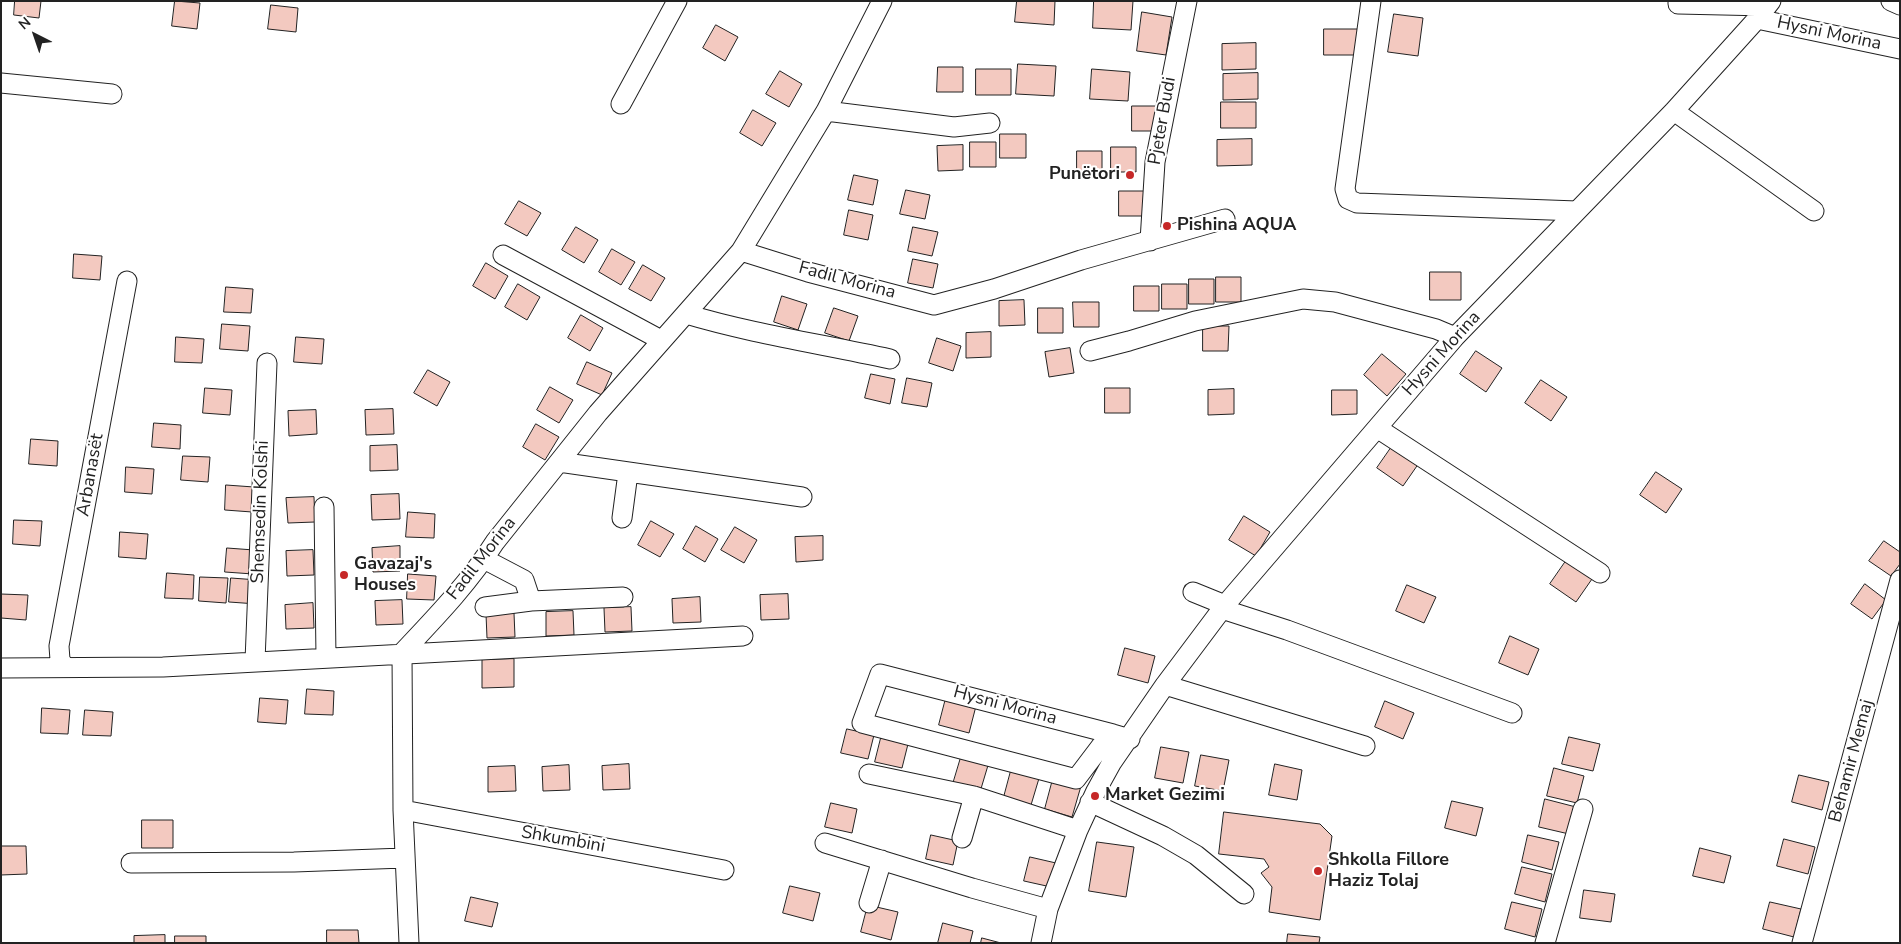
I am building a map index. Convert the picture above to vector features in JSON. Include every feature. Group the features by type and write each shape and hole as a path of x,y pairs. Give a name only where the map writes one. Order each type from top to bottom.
{"street":[{"path":"621,104 677,1"},
{"name":"Fadil Morina","path":"402,653 436,617 484,559 495,542 559,462 661,340 741,251 826,111 882,1"},
{"name":"Pjeter Budi","path":"1150,241 1155,162 1187,1"},
{"path":"1371,1 1345,189 1348,199 1357,203 1577,212"},
{"path":"1678,1 1678,4 1765,9"},
{"path":"1891,1 1900,5"},
{"name":"Hysni Morina","path":"1040,943 1048,909 1078,830 1090,802 1112,762 1121,737 1165,685 1224,607 1455,337 1674,111 1765,9 1900,49"},
{"path":"1,83 112,94"},
{"path":"826,111 954,127 990,123"},
{"path":"1674,111 1814,211"},
{"path":"1150,241 1224,219"},
{"name":"Fadil Morina","path":"741,251 808,272 934,305 994,290 1081,260 1150,241"},
{"path":"503,255 661,340"},
{"name":"Arbanasët","path":"66,667 60,660 60,646 127,281"},
{"path":"1090,350 1129,341 1194,321 1303,299 1335,302 1436,329 1455,337"},
{"path":"686,314 737,329 812,342 890,359"},
{"name":"Shemsedin Kolshi","path":"255,661 267,363"},
{"path":"1376,428 1600,573"},
{"path":"559,462 802,497"},
{"path":"622,518 628,473"},
{"path":"324,506 326,657"},
{"path":"484,559 524,580 531,601"},
{"name":"Behamir Memaj","path":"1802,943 1900,580"},
{"path":"1193,592 1224,607 1512,713"},
{"path":"485,607 531,601 623,598"},
{"path":"1,668 163,668 326,657 742,636"},
{"path":"402,653 404,858 409,943"},
{"name":"Hysni Morina","path":"880,674 1121,737 1104,742 1076,780 862,723 880,674"},
{"path":"1165,685 1365,746"},
{"path":"869,774 974,796 1078,830"},
{"path":"962,838 974,796"},
{"path":"1090,802 1162,836 1196,855 1244,894"},
{"name":"Shkumbini","path":"403,810 724,870"},
{"path":"1545,943 1583,810"},
{"path":"826,843 1048,909"},
{"path":"131,863 294,862 404,858"},
{"path":"869,902 882,860"}],"building":[{"path":"15,1 41,1 39,18 14,15"},
{"path":"175,1 200,3 197,29 172,26"},
{"path":"1017,1 1055,1 1054,25 1015,22"},
{"path":"1094,1 1133,1 1131,30 1093,28"},
{"path":"271,5 298,8 296,32 268,29"},
{"path":"1142,12 1172,17 1166,55 1137,51"},
{"path":"1394,14 1423,18 1418,56 1388,52"},
{"path":"716,25 738,37 725,61 703,48"},
{"path":"1324,29 1358,29 1359,55 1324,55"},
{"path":"1256,43 1256,69 1222,70 1222,44"},
{"path":"1018,64 1056,66 1054,96 1016,94"},
{"path":"938,67 963,67 963,92 937,92"},
{"path":"976,69 1011,69 1011,95 976,95"},
{"path":"1092,69 1130,72 1128,101 1090,99"},
{"path":"780,71 802,84 789,107 766,94"},
{"path":"1258,73 1258,99 1223,100 1223,74"},
{"path":"1221,102 1256,102 1256,128 1221,128"},
{"path":"1132,106 1157,106 1157,131 1132,131"},
{"path":"753,110 776,123 762,146 740,133"},
{"path":"1000,134 1026,134 1026,158 1000,158"},
{"path":"1252,139 1252,165 1217,166 1217,140"},
{"path":"970,142 996,142 996,167 970,167"},
{"path":"963,145 963,170 938,171 937,146"},
{"path":"1111,147 1136,147 1136,172 1111,172"},
{"path":"1077,151 1102,151 1102,176 1077,176"},
{"path":"854,175 878,180 873,205 848,200"},
{"path":"906,190 930,195 925,219 900,214"},
{"path":"1119,191 1144,191 1144,216 1119,216"},
{"path":"519,201 541,213 527,236 505,224"},
{"path":"849,210 873,215 868,240 844,235"},
{"path":"576,227 598,240 584,263 562,250"},
{"path":"913,227 938,232 932,256 908,251"},
{"path":"612,249 635,262 621,285 599,272"},
{"path":"74,254 102,256 100,280 73,278"},
{"path":"913,259 938,264 933,288 908,283"},
{"path":"486,263 508,276 495,299 473,286"},
{"path":"643,265 665,278 651,301 629,289"},
{"path":"1430,272 1461,272 1461,300 1430,300"},
{"path":"1216,277 1241,277 1241,302 1216,302"},
{"path":"1189,279 1214,279 1214,304 1189,304"},
{"path":"518,284 540,297 527,320 505,307"},
{"path":"1162,284 1187,284 1187,309 1162,309"},
{"path":"1134,286 1159,286 1159,311 1134,311"},
{"path":"226,287 253,289 251,313 224,312"},
{"path":"782,296 807,304 798,330 774,322"},
{"path":"1024,300 1025,325 999,326 999,301"},
{"path":"1073,302 1099,302 1099,327 1074,327"},
{"path":"834,308 858,316 849,341 825,333"},
{"path":"1038,308 1063,308 1063,333 1038,333"},
{"path":"581,315 603,328 590,351 568,338"},
{"path":"222,324 250,326 248,351 220,349"},
{"path":"1203,326 1229,326 1228,351 1203,351"},
{"path":"991,332 991,357 966,358 966,333"},
{"path":"176,337 204,339 202,363 175,362"},
{"path":"296,337 324,339 322,364 294,362"},
{"path":"937,338 961,346 953,371 929,363"},
{"path":"1070,348 1074,373 1049,377 1045,352"},
{"path":"1476,351 1502,368 1486,392 1460,374"},
{"path":"1382,354 1406,374 1387,396 1364,375"},
{"path":"587,362 612,373 602,395 577,384"},
{"path":"428,370 450,382 437,406 414,393"},
{"path":"871,374 895,379 890,404 865,398"},
{"path":"907,378 932,383 927,407 902,403"},
{"path":"1541,380 1567,397 1551,421 1525,403"},
{"path":"550,387 573,400 559,423 537,410"},
{"path":"205,388 232,390 230,415 203,413"},
{"path":"1105,388 1130,388 1130,413 1105,413"},
{"path":"1234,389 1234,414 1208,415 1208,390"},
{"path":"1332,390 1357,390 1357,414 1332,415"},
{"path":"393,409 394,434 366,435 365,410"},
{"path":"316,410 317,434 289,436 288,411"},
{"path":"154,423 181,425 180,449 152,447"},
{"path":"536,424 559,437 545,460 523,447"},
{"path":"31,439 58,441 57,466 29,464"},
{"path":"397,445 398,470 370,471 370,446"},
{"path":"1393,445 1419,463 1403,486 1377,468"},
{"path":"183,456 210,457 208,482 181,480"},
{"path":"126,467 154,469 152,494 125,492"},
{"path":"1656,472 1682,489 1666,513 1640,495"},
{"path":"226,485 254,487 252,512 225,510"},
{"path":"399,494 400,519 372,520 371,495"},
{"path":"314,497 315,522 288,523 286,498"},
{"path":"408,512 435,514 434,538 406,537"},
{"path":"1244,516 1270,532 1256,556 1229,540"},
{"path":"14,520 42,521 40,546 13,544"},
{"path":"651,521 674,534 660,557 638,545"},
{"path":"696,526 718,539 705,562 683,549"},
{"path":"735,527 757,540 744,563 721,550"},
{"path":"120,532 148,534 146,559 119,557"},
{"path":"823,536 823,560 796,562 795,537"},
{"path":"1884,541 1900,552 1900,564 1891,576 1869,561"},
{"path":"400,546 400,571 373,572 372,548"},
{"path":"227,548 254,550 253,574 225,572"},
{"path":"313,550 314,575 287,576 286,551"},
{"path":"1566,561 1592,579 1576,602 1550,584"},
{"path":"167,573 194,575 193,599 165,598"},
{"path":"408,574 436,576 434,600 407,599"},
{"path":"200,577 228,578 226,603 199,601"},
{"path":"231,578 258,580 257,604 229,602"},
{"path":"1865,584 1886,600 1872,619 1851,604"},
{"path":"1407,585 1436,597 1424,623 1396,611"},
{"path":"1,594 28,595 26,620 1,618"},
{"path":"788,594 789,619 761,620 760,595"},
{"path":"700,597 701,622 673,623 672,599"},
{"path":"402,600 403,624 376,625 375,601"},
{"path":"313,603 314,628 286,629 285,605"},
{"path":"631,607 632,631 605,632 604,608"},
{"path":"573,611 574,635 546,636 546,612"},
{"path":"514,613 515,637 487,638 486,614"},
{"path":"1510,636 1539,649 1528,675 1499,663"},
{"path":"1125,648 1155,656 1148,683 1118,675"},
{"path":"514,659 514,687 482,688 482,660"},
{"path":"307,689 334,691 333,715 305,714"},
{"path":"260,698 288,700 286,724 258,722"},
{"path":"946,698 976,706 969,733 939,725"},
{"path":"1385,701 1414,713 1403,739 1375,727"},
{"path":"42,708 70,710 68,734 41,733"},
{"path":"85,710 113,712 111,736 83,735"},
{"path":"847,729 874,735 868,759 841,753"},
{"path":"1569,737 1600,744 1593,771 1562,764"},
{"path":"881,738 908,744 902,768 875,762"},
{"path":"1161,747 1189,752 1183,783 1155,778"},
{"path":"962,754 989,762 980,792 953,784"},
{"path":"1201,755 1229,760 1223,791 1195,786"},
{"path":"629,764 630,789 603,790 602,766"},
{"path":"1275,764 1302,770 1297,800 1269,795"},
{"path":"569,765 570,790 543,791 542,767"},
{"path":"515,766 516,791 488,792 488,767"},
{"path":"1012,767 1040,775 1031,805 1004,797"},
{"path":"1554,768 1584,776 1577,803 1547,796"},
{"path":"1799,775 1829,782 1822,810 1792,802"},
{"path":"1053,779 1081,786 1072,817 1045,809"},
{"path":"1545,799 1576,807 1569,834 1539,827"},
{"path":"1452,801 1483,808 1476,836 1445,828"},
{"path":"831,803 857,809 852,833 825,827"},
{"path":"1224,812 1320,824 1332,836 1320,920 1269,912 1272,887 1261,873 1269,867 1264,859 1219,854"},
{"path":"142,820 173,820 173,848 142,848"},
{"path":"931,835 958,841 953,865 926,859"},
{"path":"1528,835 1559,842 1552,870 1522,862"},
{"path":"1784,839 1815,847 1808,874 1777,866"},
{"path":"1097,842 1134,847 1126,897 1089,891"},
{"path":"1,846 26,846 27,874 1,875"},
{"path":"1700,848 1731,856 1724,883 1693,876"},
{"path":"1030,857 1056,863 1051,887 1024,881"},
{"path":"1522,867 1552,874 1545,902 1515,894"},
{"path":"790,886 820,893 813,921 783,913"},
{"path":"1584,890 1615,894 1611,922 1580,918"},
{"path":"471,897 498,903 492,927 465,921"},
{"path":"1512,902 1542,909 1535,937 1505,929"},
{"path":"1770,902 1801,909 1794,937 1763,929"},
{"path":"868,905 898,912 891,940 861,932"},
{"path":"943,923 973,931 970,943 938,943"},
{"path":"327,930 358,930 359,943 327,943"},
{"path":"1288,934 1320,937 1319,943 1287,943"},
{"path":"165,935 165,943 134,943 134,936"},
{"path":"175,936 206,936 206,943 175,943"},
{"path":"982,938 1001,943 981,943"}],"place":[{"name":"Punëtori","path":"1130,175"},
{"name":"Pishina AQUA","path":"1167,226"},
{"name":"Gavazaj's Houses","path":"344,575"},
{"name":"Market Gezimi","path":"1095,796"},
{"name":"Shkolla Fillore Haziz Tolaj","path":"1318,871"}]}
